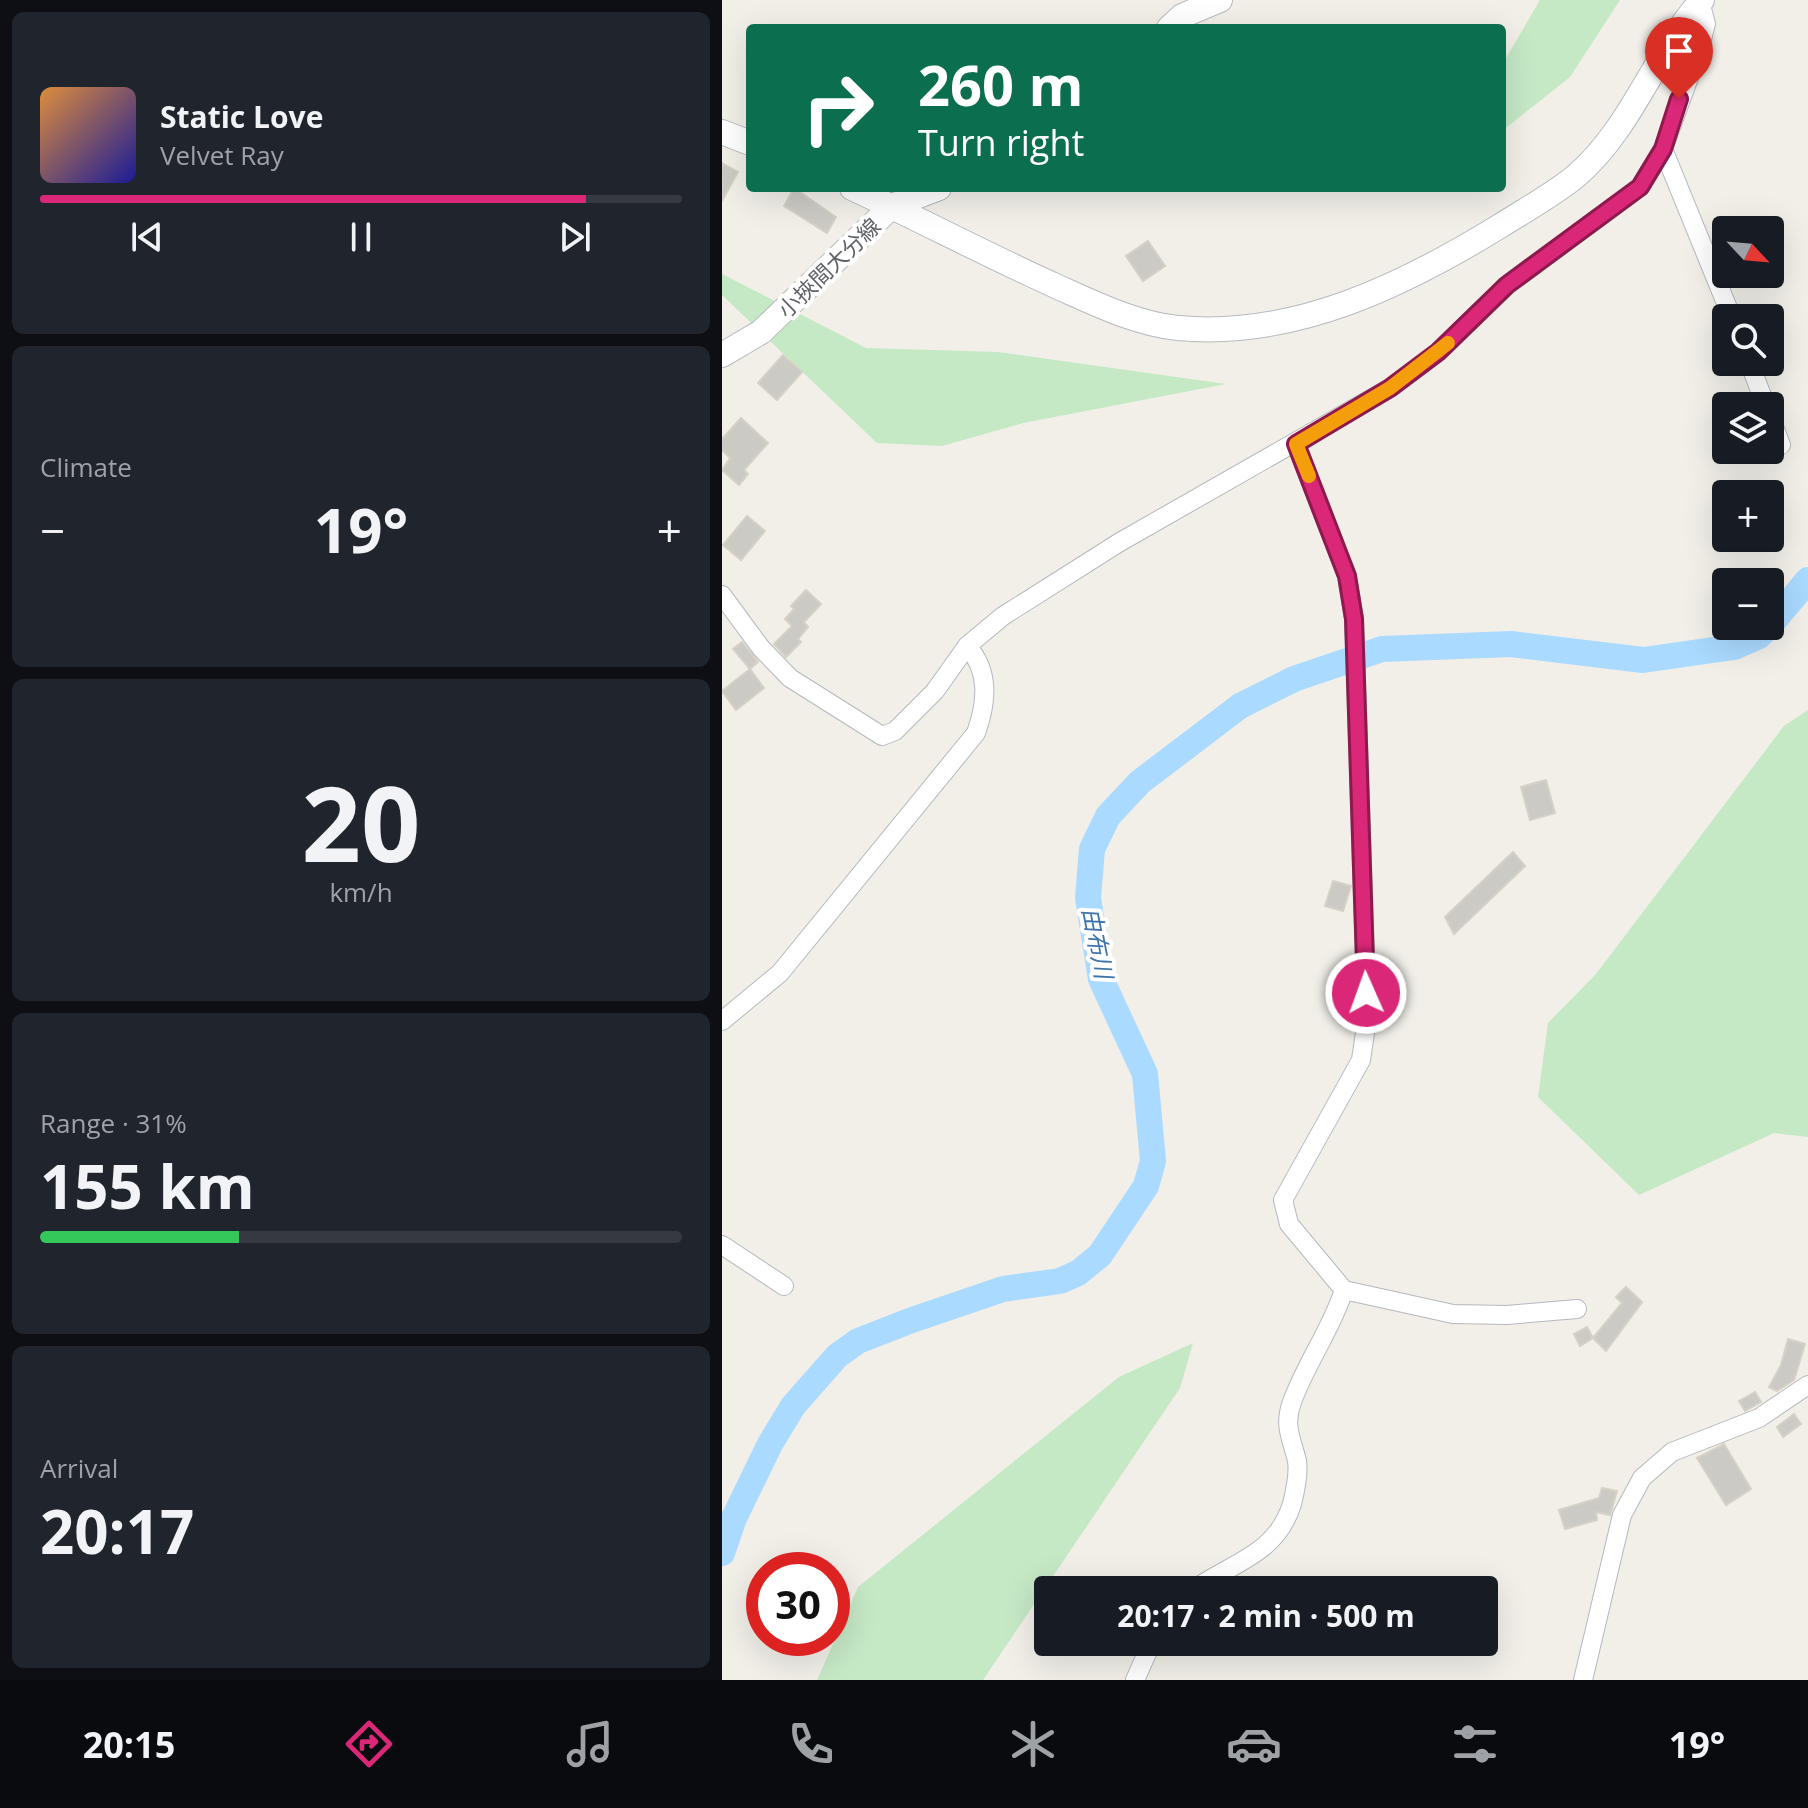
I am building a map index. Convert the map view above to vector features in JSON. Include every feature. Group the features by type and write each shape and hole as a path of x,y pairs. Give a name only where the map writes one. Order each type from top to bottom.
{"street":[{"path":"1173,24 1182,16 1220,0"},
{"path":"722,595 761,648 790,678 882,736 895,731 935,691 967,646 1003,616 1120,542 1390,388 1438,352 1507,285 1640,187 1663,149 1706,24 1701,1"},
{"path":"861,192 1019,270 1100,306 1139,319 1177,328 1235,328 1286,320 1354,303 1454,254 1577,175 1633,108 1678,32 1701,1"},
{"path":"722,132 746,141"},
{"path":"1663,149 1726,304"},
{"name":"小挾間大分線","path":"722,355 761,332 892,206 929,192"},
{"path":"1296,444 1347,576 1354,619 1367,1019 1361,1060 1283,1200 1289,1224 1344,1290 1453,1314 1507,1315 1577,1309"},
{"path":"722,1021 780,973 976,733 985,709 986,683 967,646"},
{"path":"722,1245 784,1286"},
{"path":"1216,1576 1270,1544 1285,1526 1295,1494 1297,1463 1286,1426 1292,1402 1333,1324 1344,1290"},
{"path":"1583,1680 1622,1515 1642,1478 1672,1452 1759,1418 1808,1385"},
{"path":"1135,1680 1146,1656"}],"green space":[{"path":"1540,0 1620,0 1570,77 1506,128 1506,58"},
{"path":"722,274 866,348 998,352 1226,384 1023,423 942,446 877,443 722,295"},
{"path":"1808,710 1808,1137 1774,1133 1639,1195 1538,1097 1548,1023 1596,974 1784,726"},
{"path":"1193,1343 1180,1388 1053,1576 1034,1576 1034,1604 983,1680 817,1680 828,1656 850,1656 850,1605 858,1587 1119,1377"}],"building":[{"path":"722,163 738,172 722,201"},
{"path":"792,192 800,192 836,217 827,233 784,206"},
{"path":"1148,241 1165,266 1143,281 1126,256"},
{"path":"783,355 802,372 777,400 758,383"},
{"path":"741,418 768,443 744,470 748,474 739,485 722,470 730,458 722,450 722,439"},
{"path":"747,516 765,531 741,560 723,545"},
{"path":"806,590 821,604 804,622 808,627 798,639 801,642 786,657 774,644 792,626 785,619 794,609 791,606"},
{"path":"742,642 758,662 750,669 733,649"},
{"path":"750,669 764,688 736,710 722,691"},
{"path":"1546,780 1555,813 1530,820 1521,787"},
{"path":"1513,852 1525,866 1454,934 1445,917"},
{"path":"1333,881 1351,886 1343,911 1325,906"},
{"path":"1626,1287 1642,1302 1606,1351 1593,1338 1622,1303 1616,1297"},
{"path":"1587,1327 1593,1338 1580,1346 1574,1334"},
{"path":"1788,1339 1805,1344 1794,1380 1777,1391 1769,1387 1781,1365"},
{"path":"1755,1392 1761,1402 1745,1411 1739,1401"},
{"path":"1794,1414 1801,1424 1783,1437 1777,1427"},
{"path":"1724,1444 1751,1489 1726,1505 1697,1458"},
{"path":"1602,1488 1617,1491 1610,1515 1596,1512 1597,1520 1565,1529 1559,1510 1599,1498"}],"waterway":[{"name":"由布川","path":"1784,608 1808,580"},
{"name":"由布川","path":"722,1553 734,1518 770,1444 793,1406 837,1356 858,1341 912,1320 1003,1289 1060,1281 1078,1273 1100,1255 1146,1186 1153,1161 1145,1074 1101,979 1088,898 1092,849 1108,816 1140,782 1240,706 1294,679 1382,649 1511,644 1643,660 1734,647 1750,640"}],"slow traffic":[{"path":"1309,476 1296,444 1390,388 1448,343"}],"route":[{"path":"1366,993 1354,619 1347,576 1296,444 1390,388 1438,352 1507,285 1640,187 1663,149 1679,99"}]}
